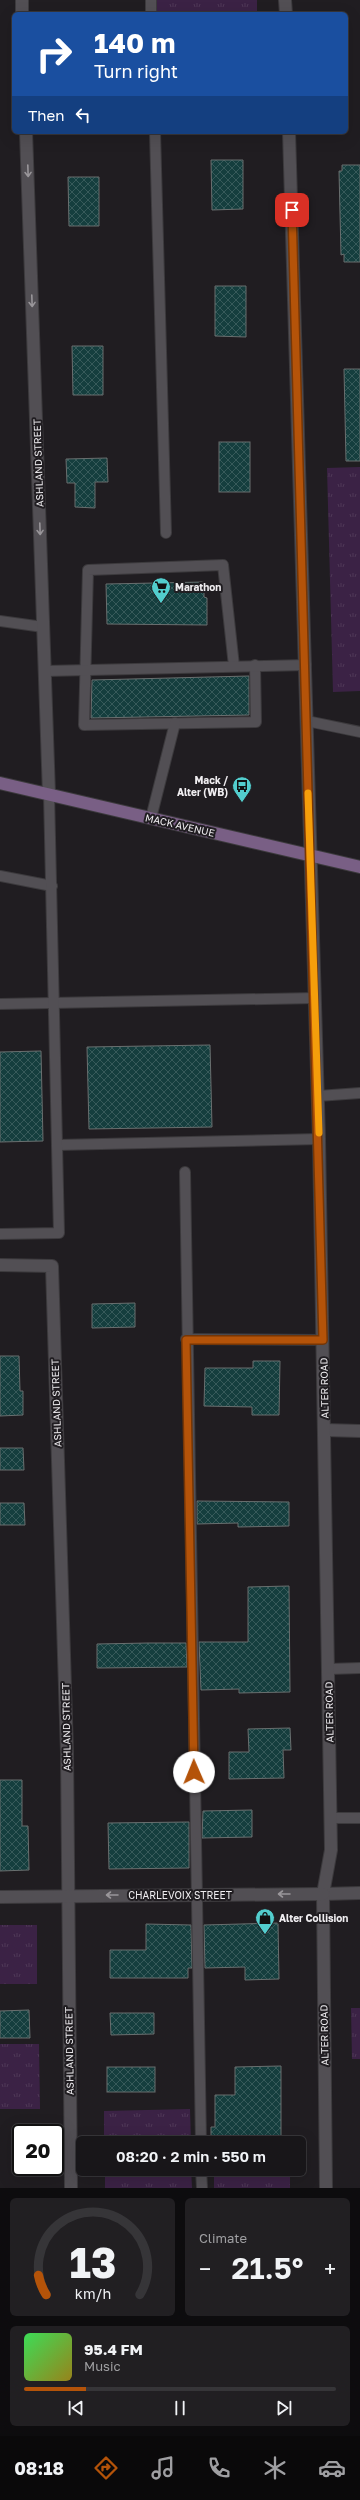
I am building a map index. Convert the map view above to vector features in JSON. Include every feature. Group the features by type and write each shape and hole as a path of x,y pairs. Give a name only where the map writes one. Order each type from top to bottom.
{"main road":[{"name":"MACK AVENUE","path":"0,783 360,867"}],"street":[{"path":"22,0 22,12"},
{"path":"285,0 286,12"},
{"name":"ASHLAND STREET","path":"26,134 49,794"},
{"name":"ALTER ROAD","path":"289,134 306,664 309,856 318,1096 325,1430 332,1850 323,1894 326,2188"},
{"name":"ASHLAND STREET","path":"0,1265 52,1266 67,1752 67,1895 71,2188"},
{"path":"325,1430 360,1431"},
{"name":"CHARLEVOIX STREET","path":"0,1897 67,1895 360,1894"}],"lane":[{"path":"151,0 151,12"},
{"path":"154,134 166,533"},
{"path":"234,666 223,564 88,570 84,724 256,722 255,665"},
{"path":"0,621 43,627"},
{"path":"45,671 306,664"},
{"path":"307,721 360,732"},
{"path":"151,818 175,723"},
{"path":"0,1234 59,1233 49,794"},
{"path":"0,876 52,886"},
{"path":"0,1004 315,998"},
{"path":"318,1096 360,1093"},
{"path":"57,1145 319,1139"},
{"path":"185,1172 186,1340 201,2136"},
{"path":"186,1340 323,1340"},
{"path":"328,1669 360,1668"},
{"path":"331,1818 360,1818"},
{"path":"201,2176 202,2188"}],"green space":[{"path":"157,0 257,0 257,12 157,12"},
{"path":"360,467 360,691 333,692 327,468"},
{"path":"0,1925 37,1925 37,1984 0,1984"},
{"path":"351,2008 360,2008 360,2059 352,2059"},
{"path":"0,2044 39,2044 40,2109 0,2109"},
{"path":"190,2109 191,2136 104,2136 104,2111"},
{"path":"105,2176 191,2176 192,2188 105,2188"},
{"path":"214,2176 290,2176 290,2188 214,2188"}],"building":[{"path":"211,160 243,160 243,209 212,210"},
{"path":"342,165 360,165 360,262 344,262 344,254 341,255 339,171 342,171"},
{"path":"68,177 99,177 99,226 69,226"},
{"path":"215,286 246,286 246,337 215,336"},
{"path":"72,346 103,346 103,395 73,395"},
{"path":"344,369 360,369 360,461 346,461"},
{"path":"219,442 250,442 250,492 219,492"},
{"path":"107,458 108,482 95,482 95,508 75,507 75,483 67,483 66,459"},
{"path":"204,582 204,597 207,598 207,625 107,624 106,584"},
{"path":"249,676 249,715 91,718 92,680"},
{"path":"210,1045 212,1127 89,1129 87,1047"},
{"path":"41,1051 43,1141 0,1142 0,1052"},
{"path":"135,1303 135,1327 92,1328 92,1304"},
{"path":"0,1356 19,1356 20,1391 23,1391 23,1415 0,1416"},
{"path":"253,1361 280,1361 279,1415 252,1415 252,1407 204,1406 205,1368 253,1368"},
{"path":"0,1448 23,1448 24,1470 0,1470"},
{"path":"197,1501 289,1502 289,1526 238,1527 238,1523 197,1524"},
{"path":"0,1503 24,1503 25,1525 0,1525"},
{"path":"289,1586 290,1692 239,1693 239,1689 201,1690 199,1642 248,1642 248,1587"},
{"path":"186,1643 187,1667 97,1668 97,1644"},
{"path":"290,1728 291,1750 283,1750 284,1778 229,1779 229,1752 249,1752 248,1729"},
{"path":"0,1780 22,1780 22,1826 28,1826 29,1870 0,1871"},
{"path":"252,1810 252,1837 202,1838 203,1811"},
{"path":"189,1822 189,1868 109,1869 108,1823"},
{"path":"278,1923 279,1979 245,1980 245,1967 205,1968 204,1925"},
{"path":"146,1924 191,1925 192,1968 188,1968 188,1978 110,1978 110,1950 146,1950"},
{"path":"29,2010 30,2038 0,2038 0,2011"},
{"path":"110,2013 154,2013 154,2034 111,2035"},
{"path":"281,2066 281,2136 211,2136 211,2127 215,2127 215,2095 235,2095 235,2067"},
{"path":"107,2067 155,2067 155,2092 107,2092"}],"slow traffic":[{"path":"308,793 319,1133"}],"place":[{"name":"Marathon","path":"161,604"},
{"name":"Mack / Alter (WB)","path":"242,803"},
{"name":"Alter Collision","path":"265,1935"}],"route":[{"path":"194,1772 186,1340 323,1340 319,1125 309,856 307,693 292,210"}]}
